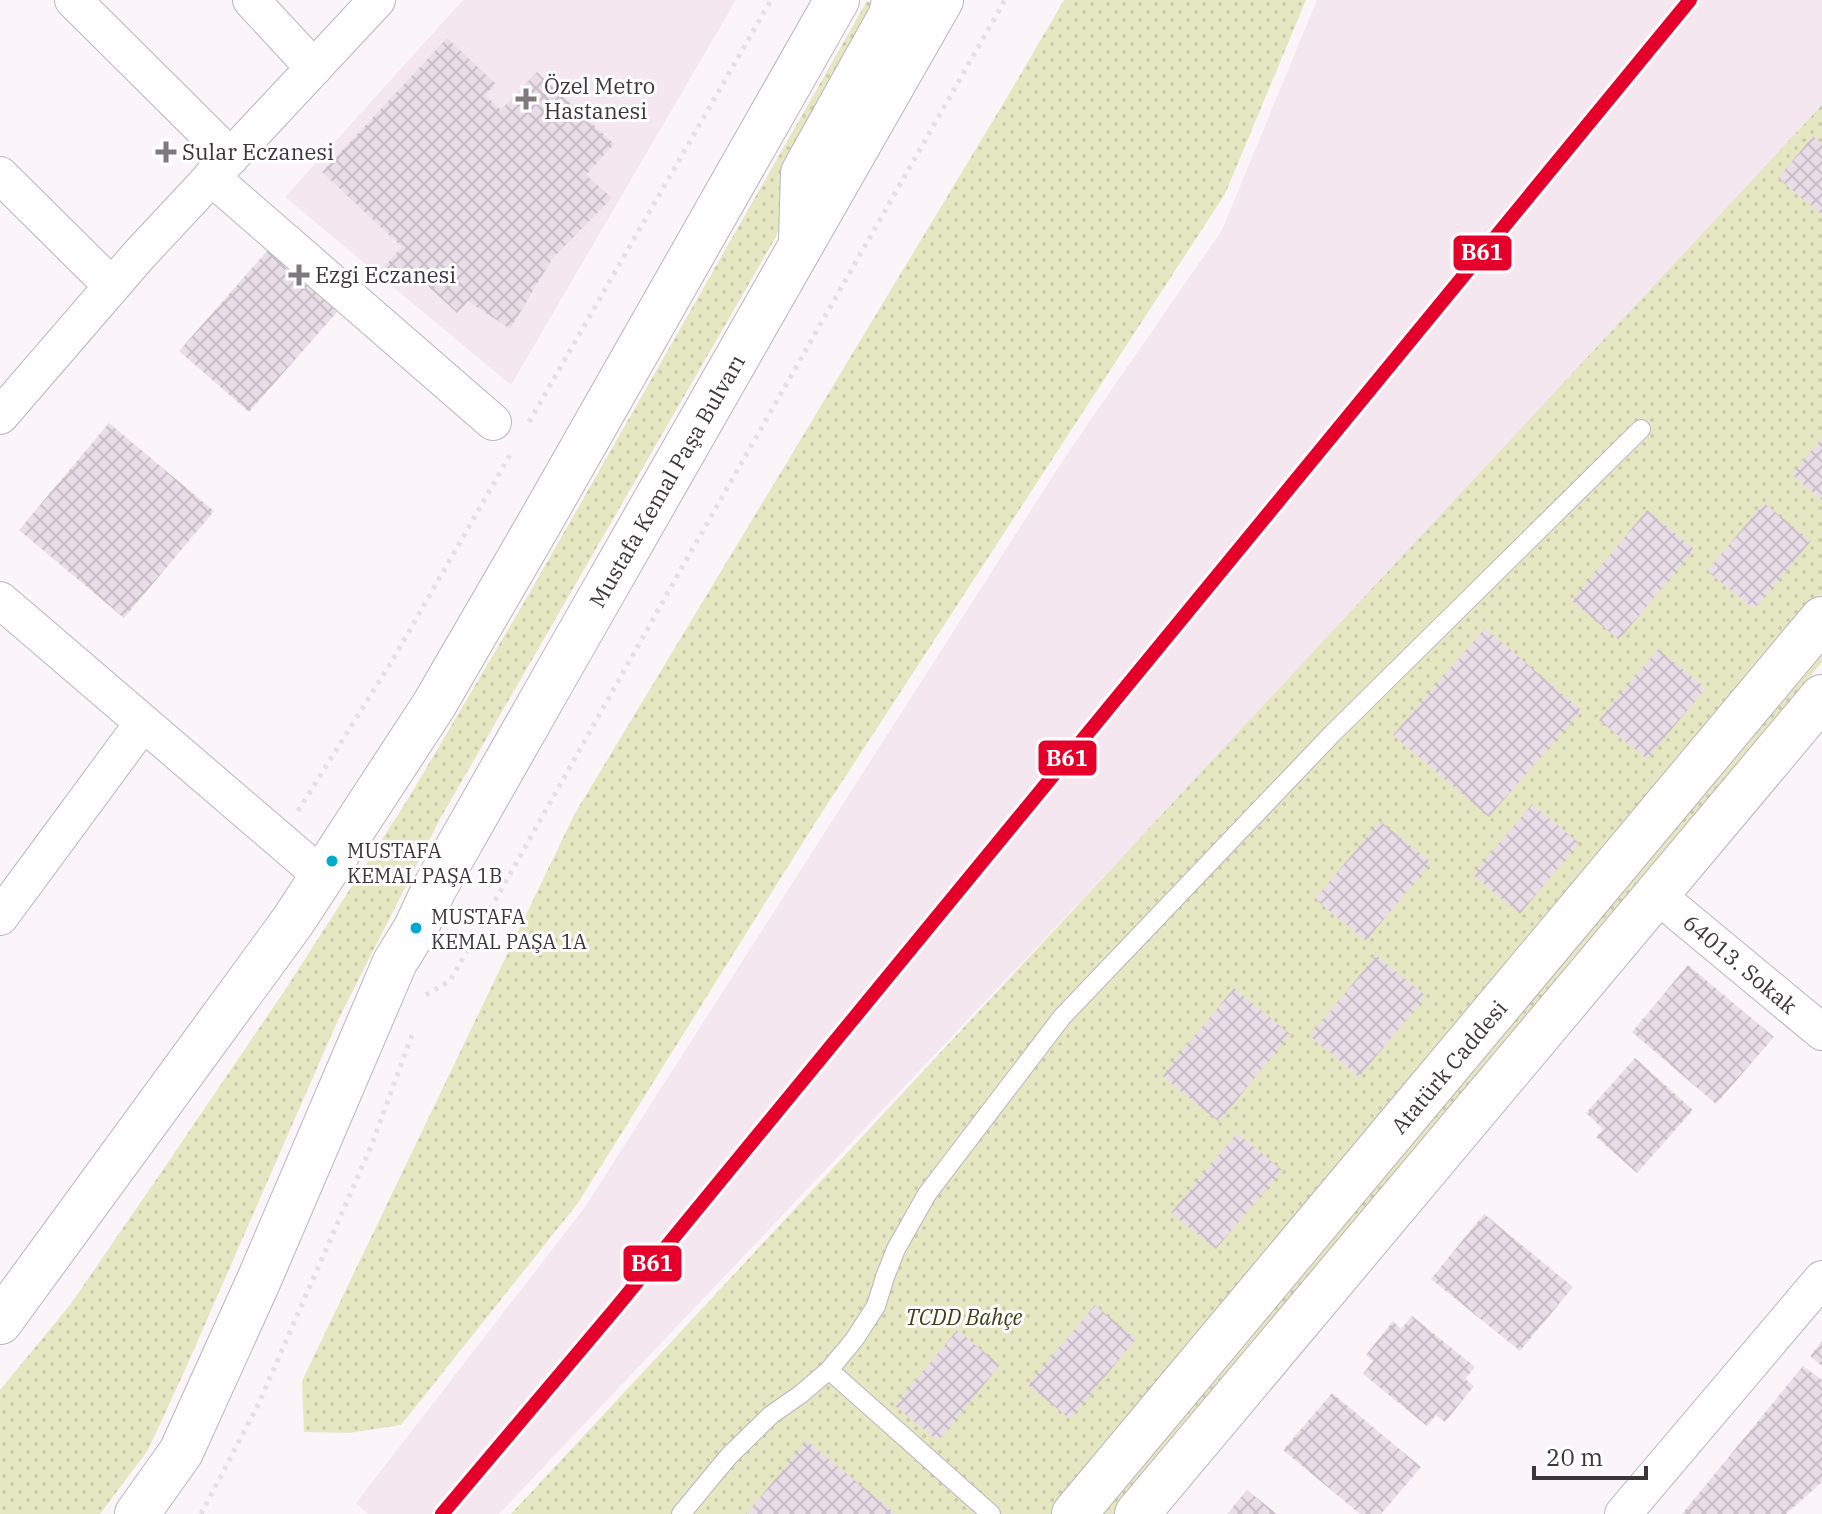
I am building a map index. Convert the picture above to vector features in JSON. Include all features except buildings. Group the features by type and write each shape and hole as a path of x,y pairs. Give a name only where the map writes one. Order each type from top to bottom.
{"main road":[{"path":"801,246 803,173 891,15 894,0"},
{"name":"Mustafa Kemal Paşa Bulvarı","path":"170,1467 181,1452 259,1280 395,962 941,0"},
{"path":"0,1322 313,890 449,679 834,2"},
{"name":"Atatürk Caddesi","path":"1074,1514 1822,619"},
{"path":"1137,1514 1822,697"},
{"path":"137,1514 170,1467"},
{"path":"159,1514 170,1467"}],"street":[{"path":"73,0 221,167 493,422"},
{"path":"251,0 314,68"},
{"path":"0,416 112,286 377,0"},
{"path":"0,175 112,286"},
{"path":"0,600 143,723 313,890"},
{"path":"0,917 143,723"},
{"name":"64013. Sokak","path":"1657,895 1822,1032"},
{"path":"1623,1514 1822,1279"}],"lane":[{"path":"681,1514 729,1456 771,1415 829,1370 854,1340 876,1306 896,1249 927,1194 1062,1017 1332,734 1641,429"},
{"path":"829,1370 991,1514"}],"path":[{"path":"421,1009 427,994 450,981 1005,0"},
{"path":"201,1514 258,1405 372,1144 416,1024"}],"shaded area":[{"name":"Özel Metro Hastanesi","path":"463,0 736,0 511,385 285,197"},
{"path":"1317,0 1822,0 1822,108 1642,309 499,1514 368,1514 356,1503 585,1207 1067,454 1222,230"}],"green space":[{"path":"1064,0 1306,0 1225,194 810,831 578,1203 401,1425 349,1433 304,1432 302,1381 574,815"},
{"path":"867,1 883,9 802,155 776,237 440,819 338,1020 148,1450 100,1514 0,1514 0,1390 70,1305 285,990 408,799 526,599"},
{"name":"TCDD Bahçe","path":"1822,105 1822,594 1731,708 1056,1514 511,1514"},
{"path":"1822,645 1822,662 1114,1514 1099,1514"}],"transit line":[{"name":"B61","path":"442,1514 615,1309 1690,0"}],"place":[{"name":"Özel Metro Hastanesi","path":"526,99"},
{"name":"Sular Eczanesi","path":"166,152"},
{"name":"Ezgi Eczanesi","path":"299,275"},
{"name":"MUSTAFA KEMAL PAŞA 1B","path":"332,861"},
{"name":"MUSTAFA KEMAL PAŞA 1A","path":"416,928"}]}
